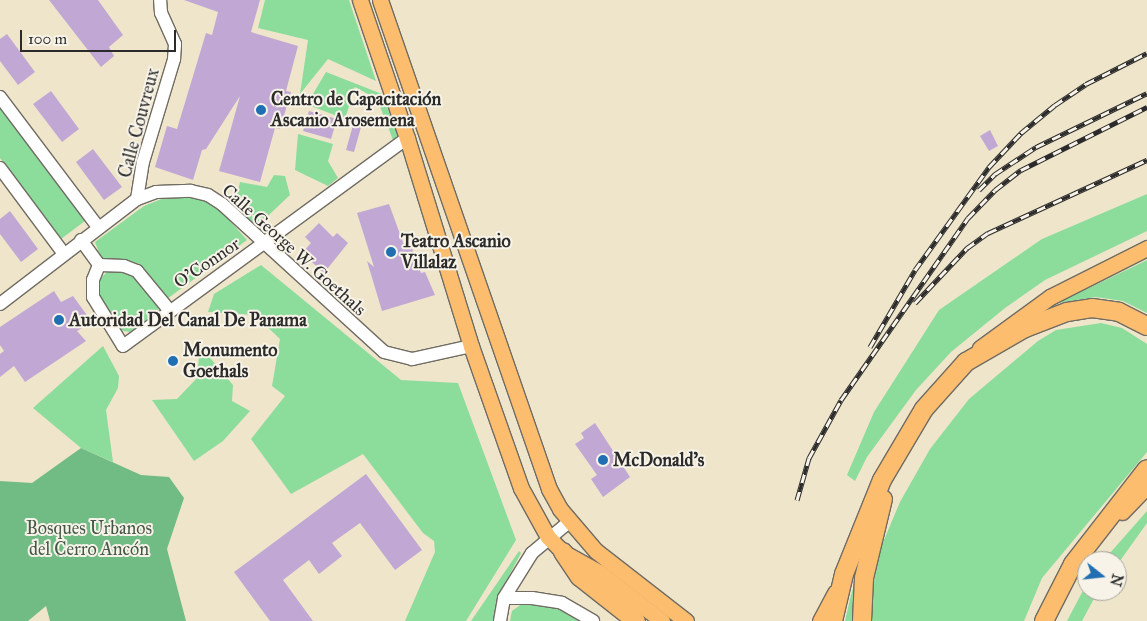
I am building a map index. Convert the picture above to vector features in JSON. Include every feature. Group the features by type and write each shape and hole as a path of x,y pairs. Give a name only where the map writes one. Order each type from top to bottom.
{"highway":[{"path":"833,621 844,574 882,480 924,409 966,362 1025,328 1066,312 1092,308 1119,312 1147,326"},
{"path":"862,621 864,578 883,500 924,409"},
{"path":"1044,621 1061,583 1147,469"},
{"path":"563,552 580,577 636,621"}],"main road":[{"path":"360,0 407,138 471,346 513,469 548,537 563,552 599,572 662,621"},
{"path":"380,0 537,459 556,502 569,522 596,551 686,621"},
{"path":"966,362 1000,331 1050,296 1147,248"},
{"path":"1088,547 1147,486"},
{"path":"820,621 844,574"}],"street":[{"name":"Calle Couvreux","path":"137,199 143,162 174,59 175,44 161,13 160,0"},
{"path":"0,97 98,227"},
{"name":"O'Connor","path":"99,265 93,280 93,298 124,346 170,311 266,244 407,138"},
{"path":"0,168 64,254"},
{"name":"Calle George W. Goethals","path":"4,300 137,199 176,190 208,196 266,244 384,352 412,359 471,346"},
{"path":"81,240 99,265 124,266 137,271 170,311"},
{"path":"0,286 4,300"},
{"path":"500,621 504,598 532,553 548,537 569,522"},
{"path":"504,598 546,599 578,610 593,621"}],"green space":[{"path":"265,0 349,0 376,81 328,59 300,94 308,40 258,28"},
{"path":"326,72 382,94 398,135 393,140 377,99 355,87 345,119 311,106 310,99"},
{"path":"0,104 85,221 61,239 0,158"},
{"path":"298,134 333,144 328,161 338,178 328,186 295,170"},
{"path":"274,175 285,176 290,195 253,230 226,201 237,195 240,182 267,187"},
{"path":"1147,194 1147,231 1045,280 1005,308 951,352 916,390 867,457 855,481 847,475 874,412 939,310 1042,239"},
{"path":"164,198 193,198 215,204 247,240 167,299 140,264 101,258 95,242 144,206"},
{"path":"1147,260 1147,313 1123,301 1096,297 1058,303"},
{"path":"261,265 401,380 458,383 516,540 466,621 405,621 435,552 434,541 423,533 363,454 291,494 251,439 285,396 272,386 280,339 255,315 208,312 214,294"},
{"path":"109,270 133,273 159,306 158,311 130,332 119,330 98,297 99,280"},
{"path":"1101,323 1122,328 1147,344 1147,452 1042,578 1024,621 870,621 870,599 881,547 900,502 930,449 969,399 1038,341 1056,330"},
{"path":"103,346 119,376 118,388 106,410 113,462 81,448 33,408"},
{"path":"200,346 233,385 232,401 250,411 223,441 194,461 152,400 177,399 197,378"},
{"name":"Bosques Urbanos del Cerro Ancón","path":"81,448 141,475 169,477 184,498 167,549 186,621 50,621 46,606 28,621 0,621 0,481 32,483"},
{"path":"1147,511 1147,523 1127,551 1112,551"},
{"path":"519,551 521,553 500,593 493,621 471,621"},
{"path":"862,559 854,621 845,621 851,595"},
{"path":"1078,601 1093,601 1082,621 1067,621"},
{"path":"523,603 553,606 580,621 510,621 512,611"}],"building":[{"path":"49,0 98,0 123,35 109,47 114,56 101,67"},
{"path":"184,0 260,0 251,32 298,46 286,91 291,92 280,129 275,128 260,182 219,171 240,96 206,149 202,150 193,180 155,167 167,126 177,129 206,33 212,35 218,12"},
{"path":"7,34 35,72 18,85 0,61 0,39"},
{"path":"51,91 79,129 62,142 33,104"},
{"path":"309,111 337,119 331,139 303,131"},
{"path":"355,118 363,120 354,152 346,150"},
{"path":"990,130 998,146 989,151 980,136"},
{"path":"93,149 122,187 104,200 76,162"},
{"name":"Teatro Ascanio Villalaz","path":"389,204 404,245 410,243 421,273 425,272 435,295 382,311 367,261 374,267 357,213"},
{"path":"10,211 38,249 21,262 0,234 0,219"},
{"path":"319,223 333,237 337,233 348,243 324,273 302,253 311,243 305,237"},
{"path":"54,291 61,302 73,296 92,322 77,331 86,341 25,382 14,366 0,377 0,354 4,351 0,345 0,327"},
{"name":"McDonald's","path":"595,423 630,477 603,497 591,479 597,475 575,444 584,438 581,433"},
{"path":"366,474 422,550 395,570 360,523 332,543 342,556 319,574 309,560 283,580 313,621 270,621 234,572"}],"railway":[{"path":"870,347 915,270 989,167 1021,133 1055,105 1086,84 1147,53"},
{"path":"979,190 995,174 1036,147 1147,93"},
{"path":"797,500 809,458 841,400 968,218 995,190 1021,170 1147,107"},
{"path":"915,303 967,248 988,233 1147,160"}],"place":[{"name":"Centro de Capacitación Ascanio Arosemena","path":"261,110"},
{"name":"Teatro Ascanio Villalaz","path":"391,252"},
{"name":"Autoridad Del Canal De Panama","path":"59,320"},
{"name":"Monumento Goethals","path":"173,361"},
{"name":"McDonald's","path":"603,460"}]}
